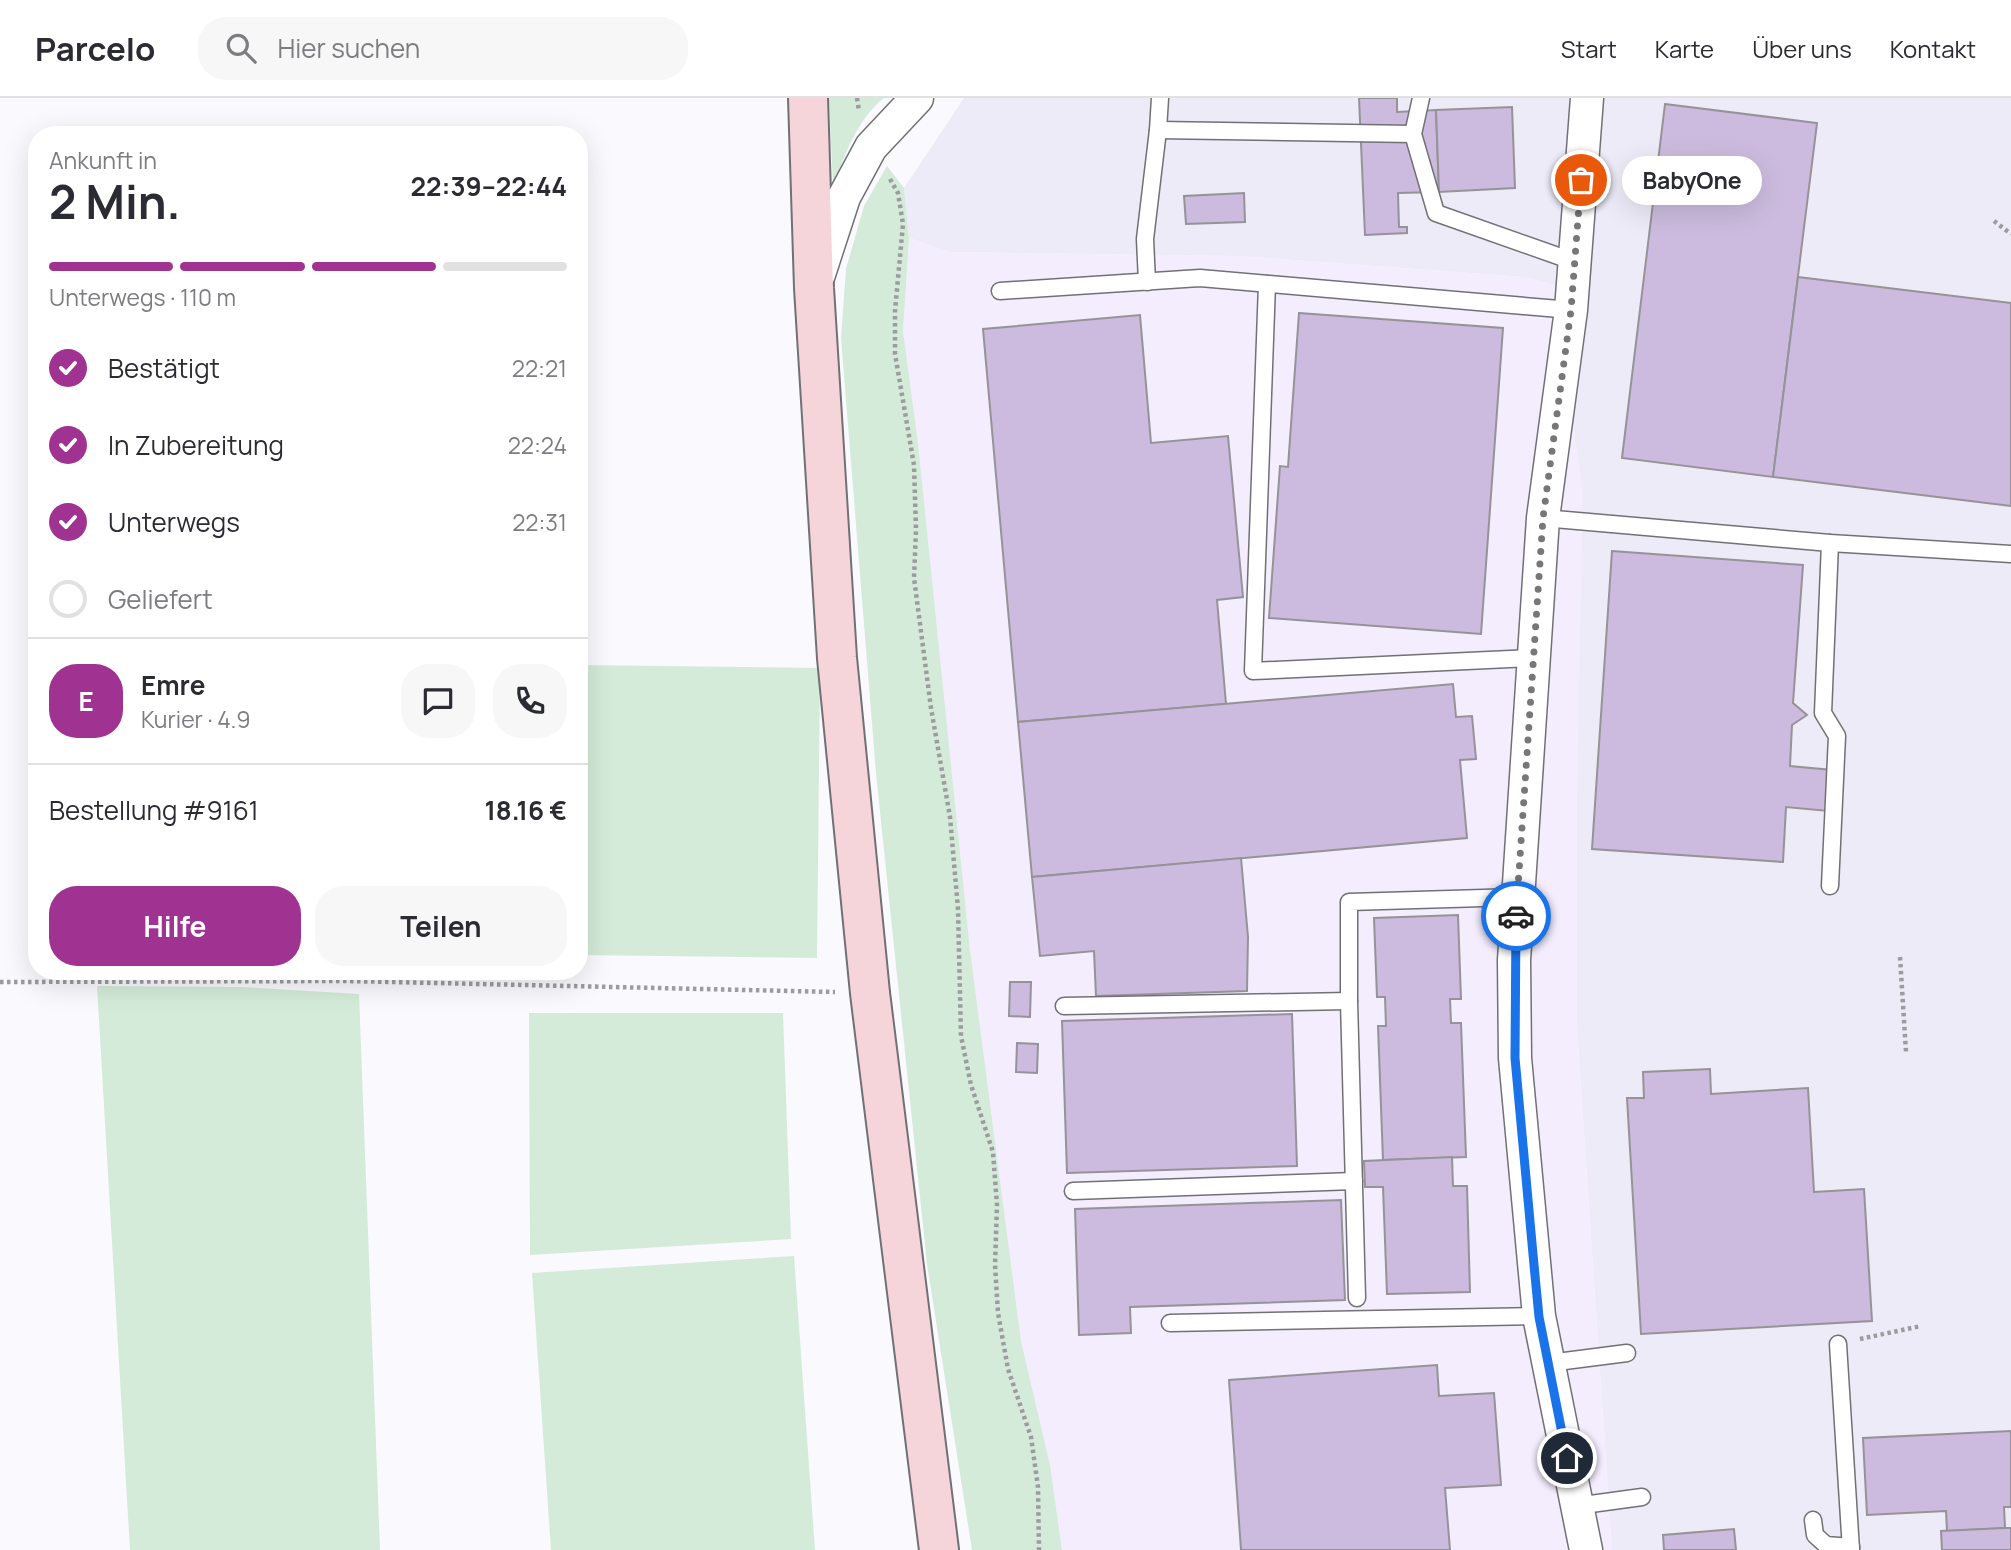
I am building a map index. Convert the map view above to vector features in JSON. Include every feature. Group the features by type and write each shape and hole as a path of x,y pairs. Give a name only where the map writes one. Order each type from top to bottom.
{"main road":[{"path":"808,98 814,288 837,658 870,993 939,1550"}],"street":[{"path":"814,288 844,197 871,147 917,98"},
{"path":"1586,1550 1539,1317 1515,1058 1514,960 1543,518 1571,310 1587,98"}],"lane":[{"path":"1147,282 1145,239 1160,98"},
{"path":"1421,98 1413,134 1436,213 1575,262"},
{"path":"1158,130 1413,134"},
{"path":"1000,291 1200,278 1571,310"},
{"path":"1267,284 1253,671 1533,658"},
{"path":"1543,518 1830,543 2011,554"},
{"path":"1830,543 1823,713 1837,736 1830,886"},
{"path":"1357,1298 1349,902 1517,897"},
{"path":"1064,1006 1349,1001"},
{"path":"1073,1191 1354,1181"},
{"path":"1170,1322 1539,1317"},
{"path":"1813,1520 1815,1535 1826,1545 1851,1548 1838,1344"},
{"path":"1549,1363 1627,1353"},
{"path":"1576,1506 1642,1497"}],"path":[{"path":"857,98 861,125 898,193 903,224 895,311 895,354 914,466 914,578 931,708 950,817 958,909 961,1036 971,1085 993,1152 997,1205 995,1265 998,1313 1008,1369 1031,1437 1038,1487 1039,1550"},
{"path":"1994,221 2011,234"},
{"path":"1900,957 1906,1052"},
{"path":"0,982 347,981 870,993"},
{"path":"1838,1344 1921,1326"}],"shaded area":[{"path":"964,98 2011,98 2011,1550 1612,1550 1577,1028 1577,802 1554,285 1524,277 1239,256 949,252 909,238 904,188"},
{"path":"909,238 949,252 1239,256 1524,277 1554,285 1583,493 1577,802 1577,1028 1612,1550 1062,1550 1050,1465 1021,1341 970,950 918,443 903,331"}],"green space":[{"path":"829,98 884,98 859,127 833,186"},
{"path":"887,166 904,188 909,238 903,331 918,443 970,950 1021,1341 1050,1465 1062,1550 972,1550 927,1264 876,773 841,338 846,269 864,206"},
{"path":"588,665 820,668 817,958 588,955"},
{"path":"97,986 242,987 359,994 380,1550 130,1550"},
{"path":"529,1013 783,1013 791,1239 530,1255"},
{"path":"794,1256 815,1550 551,1550 532,1273"}],"building":[{"path":"1359,98 1397,98 1397,112 1436,110 1439,192 1398,193 1399,227 1407,227 1407,233 1365,235"},
{"path":"1665,104 1817,123 1773,477 1622,458"},
{"path":"1512,107 1515,188 1439,192 1436,110"},
{"path":"1244,193 1245,222 1186,224 1184,196"},
{"path":"1798,277 2011,303 2011,506 1773,477"},
{"path":"1299,313 1503,328 1481,634 1269,618 1280,466 1288,467"},
{"path":"1140,315 1151,443 1228,436 1243,597 1217,600 1226,704 1018,722 983,329"},
{"path":"1612,551 1803,565 1793,703 1807,715 1792,725 1790,766 1832,770 1828,811 1786,807 1783,862 1592,849"},
{"path":"1453,684 1456,717 1472,716 1476,759 1460,760 1467,838 1032,877 1018,722"},
{"path":"1241,858 1248,937 1247,991 1096,996 1094,951 1040,956 1032,877"},
{"path":"1458,915 1461,999 1450,999 1451,1023 1461,1023 1466,1157 1383,1160 1378,1026 1386,1026 1385,997 1377,997 1374,918"},
{"path":"1010,982 1031,982 1030,1017 1009,1016"},
{"path":"1292,1014 1297,1166 1067,1173 1062,1021"},
{"path":"1017,1043 1038,1044 1037,1073 1016,1072"},
{"path":"1710,1069 1711,1094 1808,1088 1814,1192 1864,1189 1872,1321 1641,1334 1627,1098 1644,1098 1643,1072"},
{"path":"1452,1157 1453,1186 1467,1186 1470,1292 1387,1294 1383,1187 1365,1187 1364,1161"},
{"path":"1341,1200 1345,1300 1130,1307 1131,1333 1079,1335 1075,1209"},
{"path":"1437,1365 1439,1396 1494,1393 1501,1485 1445,1488 1450,1550 1241,1550 1229,1380"},
{"path":"2011,1431 2011,1507 2004,1507 2005,1528 1947,1531 1946,1511 1867,1515 1863,1438"},
{"path":"2011,1528 2011,1550 1942,1550 1941,1531"},
{"path":"1734,1529 1736,1550 1664,1550 1663,1535"}],"way so far":[{"path":"1516,916 1543,518 1571,310 1581,180"}],"place":[{"name":"BabyOne","path":"1581,180"}],"route":[{"path":"1516,916 1515,1058 1534,1265 1539,1317 1567,1458"}]}
